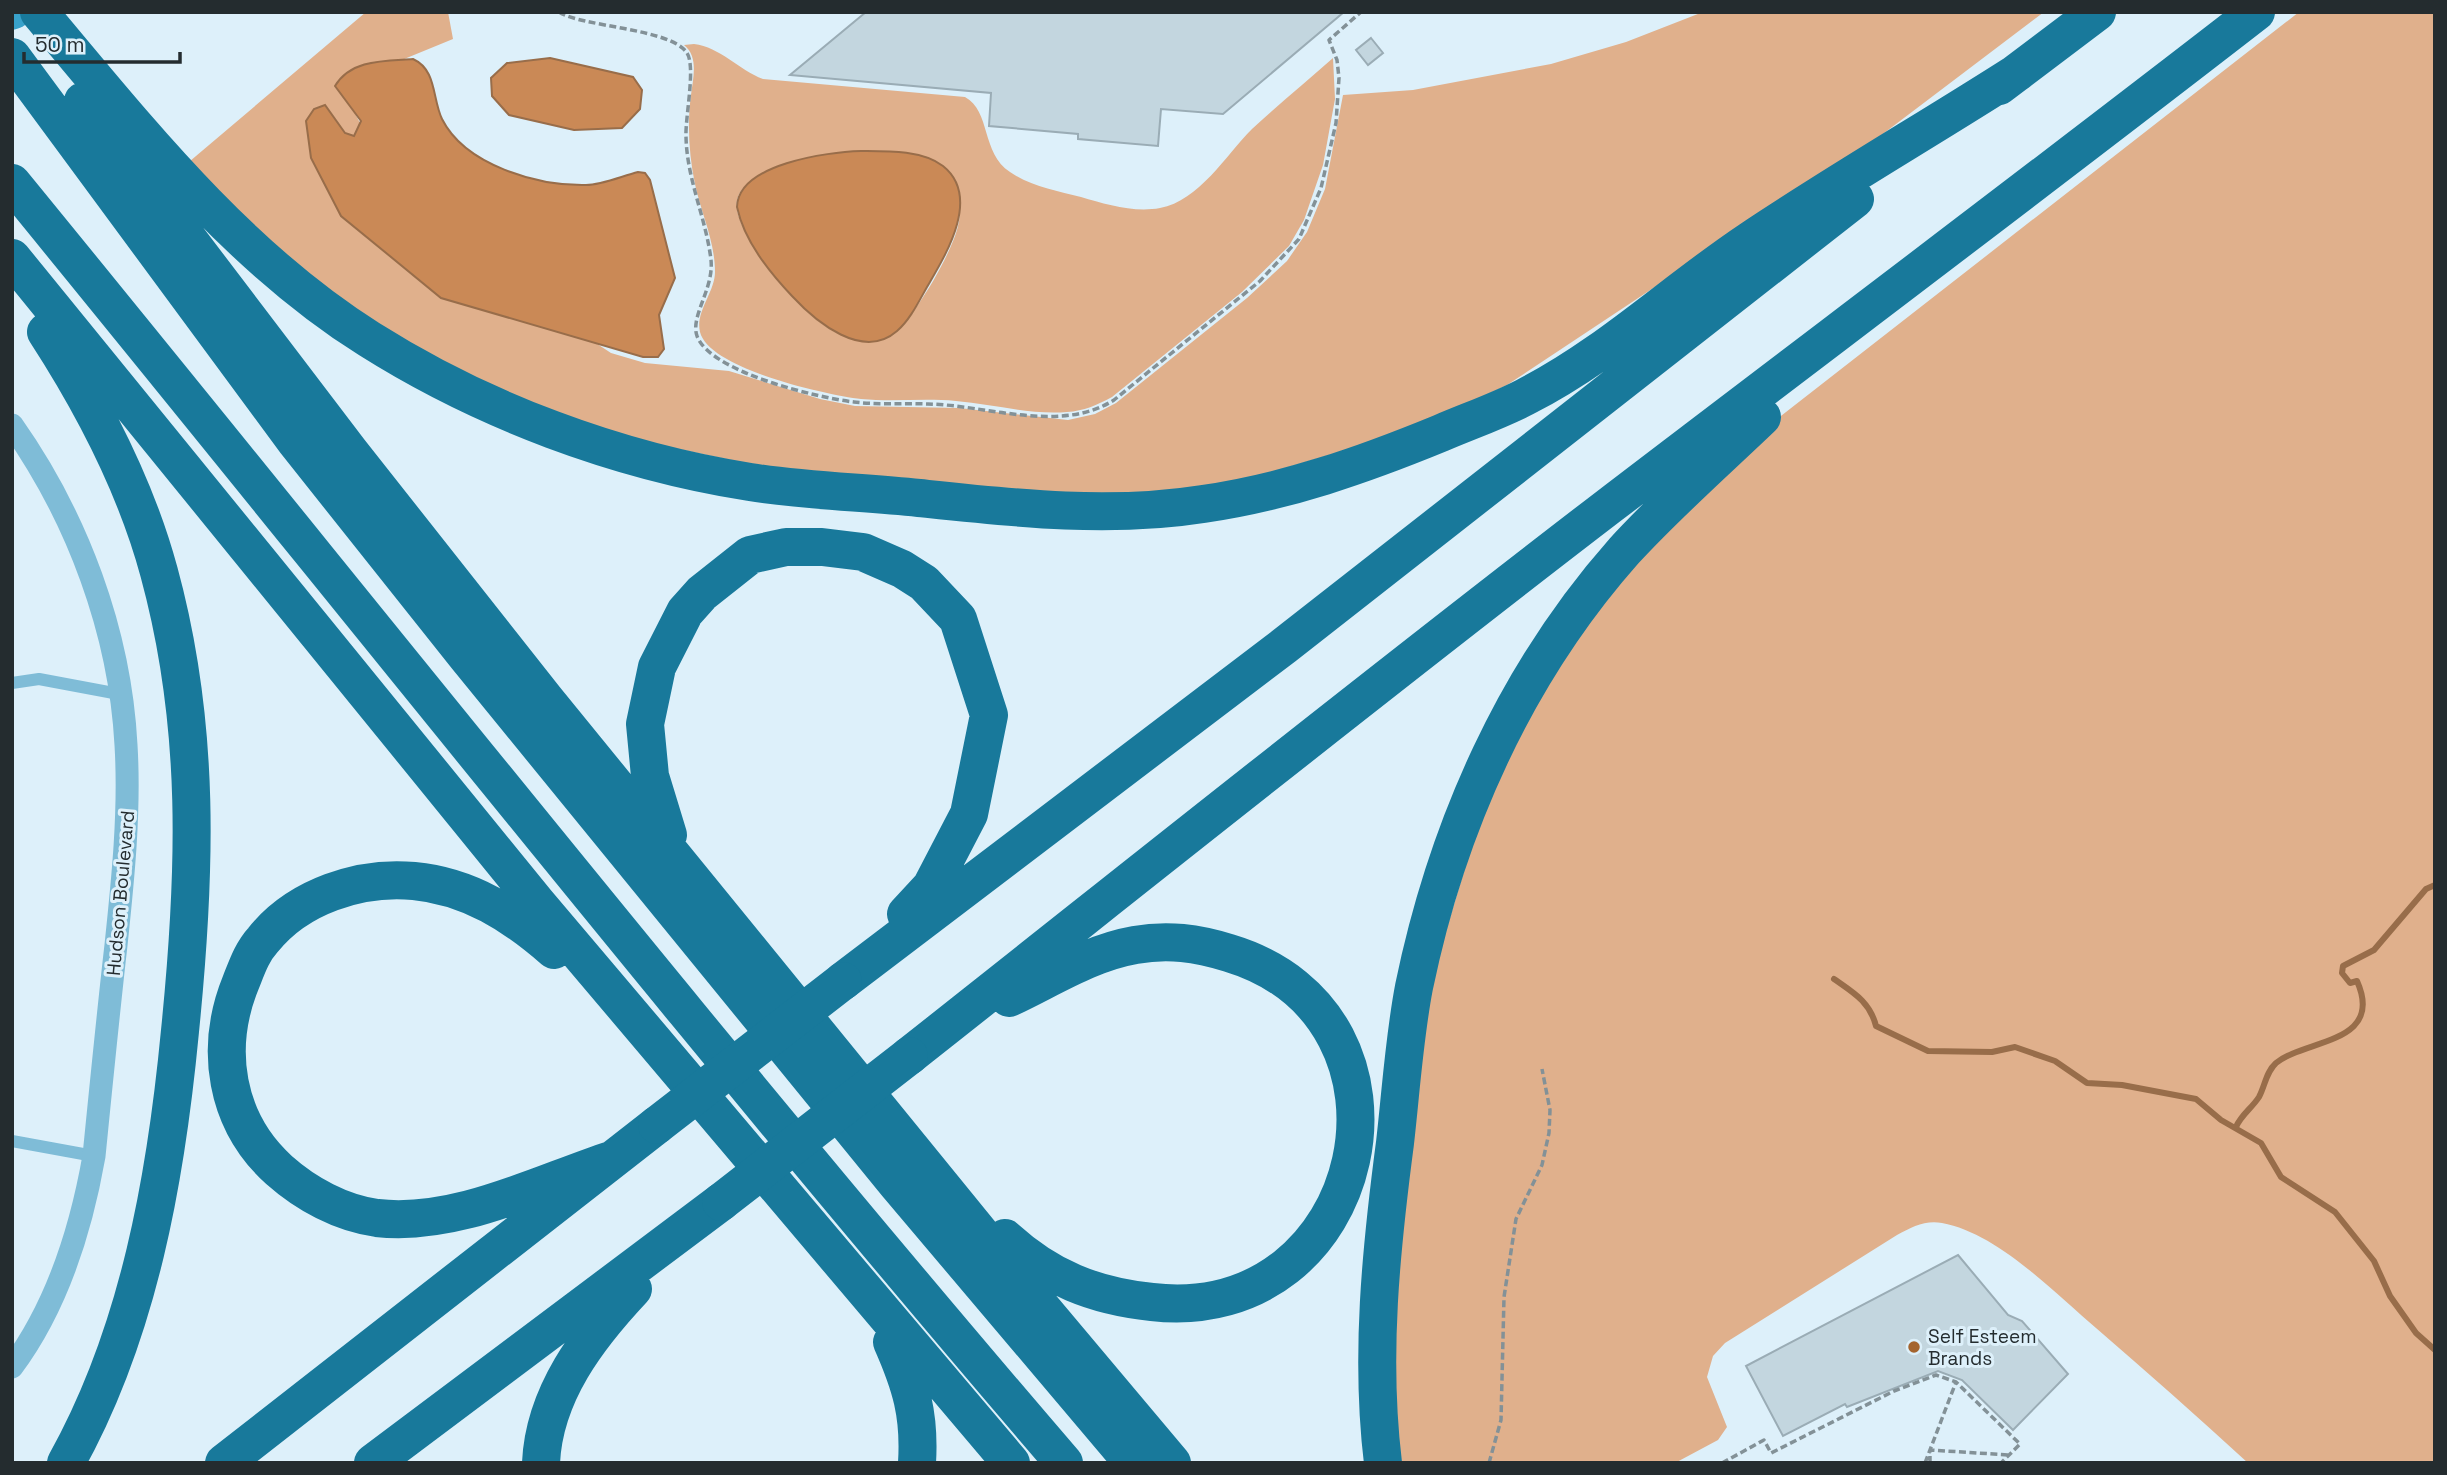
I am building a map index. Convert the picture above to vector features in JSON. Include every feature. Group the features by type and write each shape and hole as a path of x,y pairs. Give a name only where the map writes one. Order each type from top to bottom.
{"highway":[{"path":"39,12 169,164 256,253 366,337 462,392 592,443 689,471 754,483 1024,510 1154,509 1199,505 1274,491 1375,460 1526,397 1592,356 1748,242 2018,72"},
{"path":"224,1463 843,981 1284,646 2097,12"},
{"path":"373,1463 721,1202 1557,546 1932,263 2256,12"},
{"path":"14,13 350,452 545,699 1172,1463"},
{"path":"12,57 296,442 467,657 897,1184 1133,1463"},
{"path":"12,183 629,945 902,1275 1064,1463"},
{"path":"12,258 630,1015 1011,1463"},
{"path":"1383,1463 1377,1390 1383,1229 1405,1049 1420,964 1448,858 1477,781 1510,716 1547,655 1577,609 1625,550 1783,397 1932,263"},
{"path":"12,285 32,310 75,378 123,471 158,569 168,607 182,674 192,757 192,903 177,1066 164,1159 150,1228 123,1332 91,1413 66,1463"},
{"path":"699,884 667,831 650,776 645,740 652,684 664,649 685,612 702,593 742,560 786,547 863,552 902,569 924,583 958,620 989,715 969,814 932,887 843,981"},
{"path":"611,1160 457,1211 399,1218 359,1214 305,1190 261,1152 242,1124 234,1103 226,1068 226,1033 233,1003 249,961 263,939 286,917 347,886 399,881 415,881 458,890 509,914 630,1015"},
{"path":"924,1163 1032,1262 1053,1275 1082,1289 1123,1299 1191,1304 1249,1287 1281,1270 1301,1254 1316,1239 1336,1205 1349,1175 1355,1141 1354,1086 1345,1059 1321,1015 1303,995 1273,971 1249,959 1196,943 1157,942 1101,954 944,1029"},
{"path":"541,1463 554,1405 583,1347 691,1225"},
{"path":"875,1305 912,1385 919,1438 917,1463"}],"street":[{"name":"Hudson Boulevard","path":"12,425 59,500 95,587 127,742 128,803 94,1156 84,1211 66,1266 46,1310 12,1367"}],"lane":[{"path":"12,683 39,679 119,694"},
{"path":"12,1142 94,1156"}],"path":[{"path":"559,12 663,40 682,48 688,55 690,69 685,120 686,152 711,263 710,284 695,329 699,341 712,355 739,370 839,400 960,405 1057,416 1086,413 1114,400 1260,281 1292,248 1308,222 1330,155 1339,89 1334,48 1329,40 1360,12"},
{"path":"1489,1463 1501,1420 1504,1297 1516,1219 1537,1175 1547,1145 1550,1110 1542,1069"},
{"path":"1722,1463 1765,1440 1772,1453 1894,1391 1936,1375 1955,1382 2020,1444 2001,1463"},
{"path":"1927,1463 1955,1382"},
{"path":"1930,1450 2009,1455"}],"shaded area":[{"path":"366,12 448,12 453,39 392,64 352,108 366,134 559,319 611,353 645,363 729,371 820,399 855,406 959,408 1068,420 1095,414 1116,403 1247,298 1287,261 1307,232 1325,189 1343,95 1413,90 1551,64 1626,42 1703,12 2044,12 1863,149 1507,385 1411,431 1227,485 1090,498 792,473 569,426 360,322 183,167"},
{"path":"2299,12 2435,12 2435,1463 2248,1463 2024,1266 2004,1251 1963,1229 1930,1222 1897,1235 1725,1343 1713,1356 1707,1377 1727,1427 1718,1440 1675,1463 1395,1463 1389,1376 1419,1020 1494,772 1611,585 1777,419"},
{"path":"694,44 712,49 763,79 965,97 979,112 994,154 1010,172 1044,188 1130,209 1160,208 1187,196 1211,176 1252,129 1333,58 1335,99 1323,165 1304,220 1289,246 1242,292 1112,397 1085,409 1053,413 944,400 861,399 797,386 746,368 724,358 708,345 700,332 700,317 715,272 710,238 691,162 689,117 694,68 692,55 684,45","holes":["861,151 897,152 933,160 951,175 956,186 960,214 947,254 916,307 893,333 882,339 869,341 856,340 831,330 800,304 759,255 737,210 739,195 749,182 765,173 807,159"]},
{"path":"550,58 633,77 642,90 640,109 622,128 574,130 509,115 492,96 491,78 507,63"},
{"path":"413,59 421,64 430,77 442,119 453,135 467,149 504,170 546,182 592,185 638,172 645,173 650,180 675,278 659,315 664,349 658,357 643,357 441,298 341,216 311,158 306,121 314,109 325,105 345,133 354,136 361,121 335,86 342,77 359,66 380,61"},
{"path":"861,151 904,152 935,161 954,179 960,210 943,259 914,310 897,331 884,339 870,342 841,334 802,306 758,255 745,232 737,207 741,192 752,180 768,171 807,158"}],"building":[{"path":"866,12 1344,12 1223,114 1161,109 1158,146 1078,139 1078,134 989,126 991,93 790,75"},
{"path":"1371,38 1383,53 1368,65 1356,50"},
{"name":"Self Esteem Brands","path":"1958,1255 2008,1315 2022,1321 2068,1374 2013,1430 1962,1380 1938,1371 1847,1407 1845,1404 1783,1436 1746,1366"}],"waterway":[{"path":"2236,1127 2259,1097 2276,1063 2289,1055 2338,1037 2351,1028 2360,1017 2363,1002 2357,981 2350,983 2342,973 2343,966 2374,950 2426,889 2435,885"},
{"path":"1834,979 1865,1004 1876,1026 1928,1051 1992,1052 2015,1047 2055,1061 2087,1083 2122,1085 2196,1099 2221,1120 2261,1143 2281,1177 2335,1212 2374,1261 2390,1296 2416,1333 2435,1350"}],"place":[{"name":"Self Esteem Brands","path":"1914,1347"}]}
